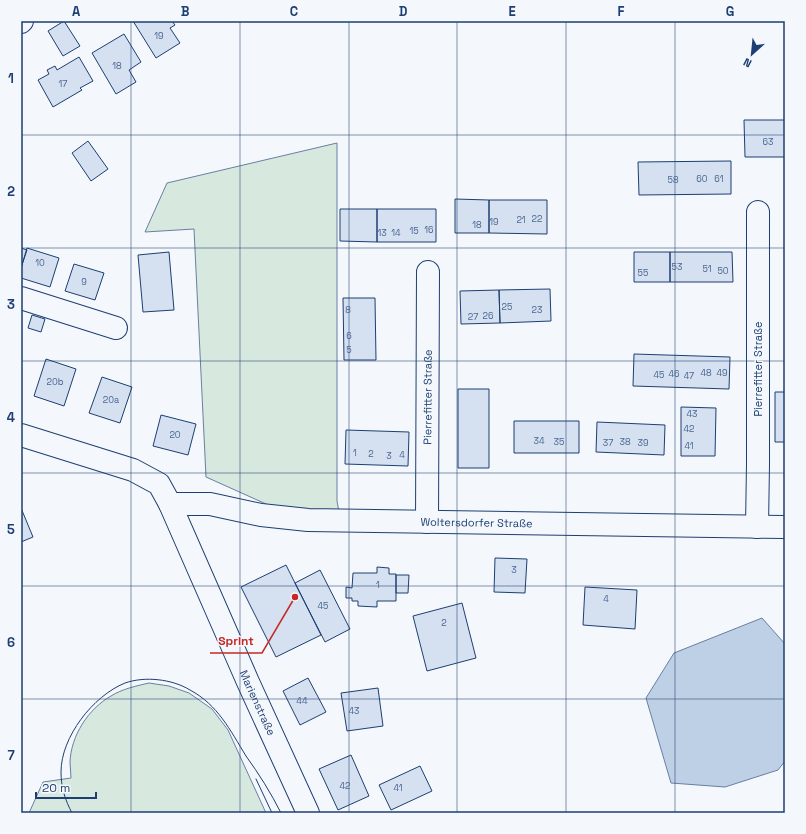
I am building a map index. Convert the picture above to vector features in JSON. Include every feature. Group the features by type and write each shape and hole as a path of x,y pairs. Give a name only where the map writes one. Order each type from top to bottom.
{"street":[{"name":"Pierrefitter Straße","path":"757,527 758,212"},
{"name":"Pierrefitter Straße","path":"427,522 428,272"},
{"path":"21,298 116,328"},
{"name":"Marienstraße","path":"21,435 133,470 159,484 170,504 308,813"},
{"name":"Woltersdorfer Straße","path":"170,504 210,504 261,515 308,520 785,527"}],"shaded area":[{"path":"337,143 337,501 339,512 275,508 206,477 194,229 145,232 167,183"},
{"path":"149,683 169,686 189,693 212,709 228,730 266,813 29,813 43,782 71,778 71,752 77,733 82,724 95,708 120,691"}],"water":[{"path":"762,618 785,644 785,761 778,770 725,787 671,783 646,698 674,653"}],"building":[{"path":"64,21 80,46 63,56 48,31"},
{"path":"133,21 172,21 175,25 170,28 180,43 156,58"},
{"path":"124,34 141,62 129,70 136,82 116,94 92,53"},
{"path":"79,57 93,81 80,88 82,90 53,107 38,80 49,74 47,70 55,66 57,70"},
{"path":"744,120 785,120 785,157 745,157"},
{"path":"88,141 108,169 91,181 72,153"},
{"path":"731,161 731,194 639,195 638,162"},
{"path":"455,199 489,200 489,233 455,233"},
{"path":"489,200 547,200 547,234 489,233"},
{"path":"340,209 377,209 377,242 340,241"},
{"path":"377,209 436,209 436,242 377,242"},
{"path":"21,248 27,250 21,268"},
{"path":"27,248 59,258 50,287 21,278 21,268"},
{"path":"169,252 174,310 143,312 138,255"},
{"path":"634,252 670,252 670,282 634,282"},
{"path":"670,252 732,252 733,282 670,282"},
{"path":"74,264 104,273 95,300 65,291"},
{"path":"550,289 551,321 500,323 499,290"},
{"path":"499,290 500,323 461,324 460,291"},
{"path":"343,298 375,298 376,360 344,360"},
{"path":"32,315 45,319 41,332 28,328"},
{"path":"634,354 730,357 729,389 633,386"},
{"path":"46,359 76,369 64,406 34,396"},
{"path":"102,377 132,387 120,423 89,413"},
{"path":"458,389 489,389 489,468 458,468"},
{"path":"775,392 785,392 785,442 775,442"},
{"path":"681,407 716,408 715,456 681,456"},
{"path":"161,415 196,424 188,455 153,446"},
{"path":"514,421 579,421 579,453 514,453"},
{"path":"597,422 665,425 664,455 596,452"},
{"path":"346,430 409,432 408,466 345,464"},
{"path":"21,508 33,537 21,542"},
{"path":"495,558 527,559 525,593 494,592"},
{"path":"286,565 321,635 276,657 241,587"},
{"path":"377,567 389,568 389,574 396,574 396,601 377,601 377,607 358,606 358,601 352,601 352,598 346,598 346,587 352,588 353,573 377,573"},
{"path":"320,570 350,629 325,642 295,583"},
{"path":"396,575 409,575 408,593 396,593"},
{"path":"585,587 637,590 635,629 583,625"},
{"path":"462,603 476,658 427,671 413,616"},
{"path":"308,678 326,712 300,725 283,691"},
{"path":"378,688 383,726 347,731 341,693"},
{"path":"351,755 369,796 338,810 319,769"},
{"path":"420,766 432,791 391,810 379,785"}],"tram line":[{"path":"72,813 64,793 61,772 62,759 66,745 73,732 81,719 91,708 113,689 125,683 150,679 167,681 183,686 200,696 216,711 229,728 265,784 281,813"},
{"path":"256,779 272,813"}],"place":[{"name":"Sprint","path":"295,597"}]}
